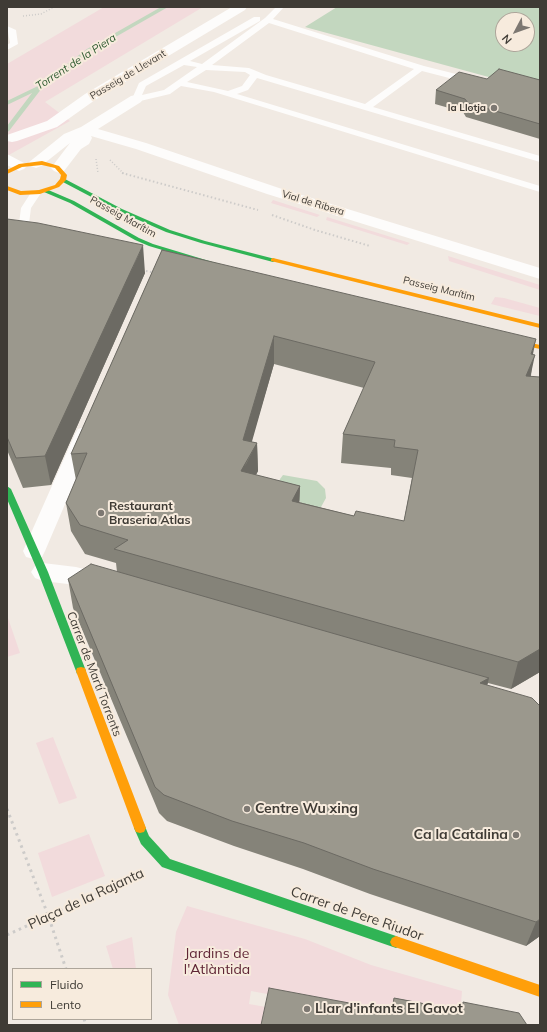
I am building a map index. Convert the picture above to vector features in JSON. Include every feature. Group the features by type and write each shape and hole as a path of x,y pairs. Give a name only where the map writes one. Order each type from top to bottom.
{"street":[{"name":"Passeig de Llevant","path":"12,138 52,124 90,97 241,7"},
{"path":"11,166 36,163 69,137 86,130 136,99"},
{"path":"41,192 57,186 61,174 76,146 84,141 86,130"},
{"name":"Vial de Ribera","path":"86,130 141,146 280,193 540,274"},
{"name":"Passeig Marítim","path":"36,163 48,164 61,174 120,210 168,231 203,242 540,326"},
{"name":"Passeig Marítim","path":"8,189 25,193 41,192 72,202 137,239 158,266 221,265"},
{"path":"496,338 540,346"},
{"path":"92,419 38,561 76,576 122,589"},
{"name":"Carrer de Martí Torrents","path":"7,489 38,561 144,840 166,864"},
{"name":"Carrer de Pere Riudor","path":"166,864 540,991"}],"lane":[{"path":"136,99 142,86 216,49 217,43 276,7"},
{"path":"136,99 167,92 268,20 280,7"},
{"path":"268,20 421,68 453,76"},
{"path":"7,28 12,30 14,44 7,48"},
{"path":"221,54 228,68"},
{"path":"187,63 202,66 246,70 254,74 540,160"},
{"path":"187,63 184,68 199,87"},
{"path":"366,108 421,68"},
{"path":"227,94 245,88 254,74"},
{"path":"179,83 227,94 540,189"},
{"path":"21,242 26,208 41,192"}],"path":[{"path":"18,16 41,14 54,7"},
{"path":"95,154 98,175"},
{"path":"109,159 123,174 264,212"},
{"path":"271,215 315,230 375,247"},
{"path":"7,809 48,915 66,968"},
{"name":"Plaça de la Rajanta","path":"7,935 148,870 166,864"}],"green space":[{"path":"104,7 203,7 45,102 70,121 7,156 7,64"},
{"path":"273,200 320,215 317,217 271,203"},
{"path":"327,217 410,243 407,245 326,220"},
{"path":"448,256 540,285 540,290 449,261"},
{"path":"495,297 540,308 540,316 491,304"},
{"path":"7,615 20,653 7,657"},
{"path":"53,737 77,798 59,804 36,743"},
{"path":"89,834 105,876 52,897 38,853"},
{"name":"Jardins de l'Atlàntida","path":"187,906 305,939 371,965 462,991 460,1017 391,1017 251,991 249,1004 266,1007 262,1025 179,1025 168,995 176,932"},
{"path":"132,937 136,968 113,968 106,946"}],"shaded area":[{"path":"337,7 540,7 540,91 305,27"},
{"path":"283,475 317,481 325,489 326,498 321,507 312,509 302,505 298,498 278,486"}],"building":[{"path":"499,69 540,80 540,124 468,103 465,99 436,90 459,72 487,79"},
{"path":"7,219 38,223 143,245 45,456 16,458 7,437"},
{"path":"162,250 536,339 531,354 535,355 526,376 540,377 540,649 518,662 114,549 128,540 80,525 66,503 87,453 71,454","holes":["274,336 375,362 343,434 395,440 394,447 418,450 404,521 356,511 354,516 292,501 300,486 241,471 257,443 243,440"]},
{"path":"91,564 489,678 480,683 532,698 540,706 540,919 536,922 373,869 304,843 232,821 164,795 155,787 68,579"},
{"name":"Llar d'infants El Gavot","path":"269,988 392,1011 394,998 462,1011 463,1002 519,1013 527,1025 261,1025"}],"waterway":[{"name":"Torrent de la Piera","path":"7,103 40,87 89,50 165,7"},
{"path":"7,130 39,88"}],"traffic: fast":[{"path":"63,180 120,210 168,231 203,242 273,260"},
{"path":"46,191 72,202 137,239 151,245 215,264"},
{"path":"7,489 43,572 81,671"},
{"path":"140,828 145,840 166,863 396,942"}],"traffic: slow":[{"path":"7,172 21,165 42,163 57,167 64,175 63,180 57,186 40,192 20,193 7,188"},
{"path":"273,260 540,326"},
{"path":"506,339 540,347"},
{"path":"81,671 140,828"},
{"path":"396,942 540,991"}],"place":[{"name":"la Llotja","path":"494,108"},
{"name":"Restaurant Braseria Atlas","path":"101,513"},
{"name":"Centre Wu xing","path":"247,809"},
{"name":"Ca la Catalina","path":"516,835"},
{"name":"Llar d'infants El Gavot","path":"307,1009"}]}
